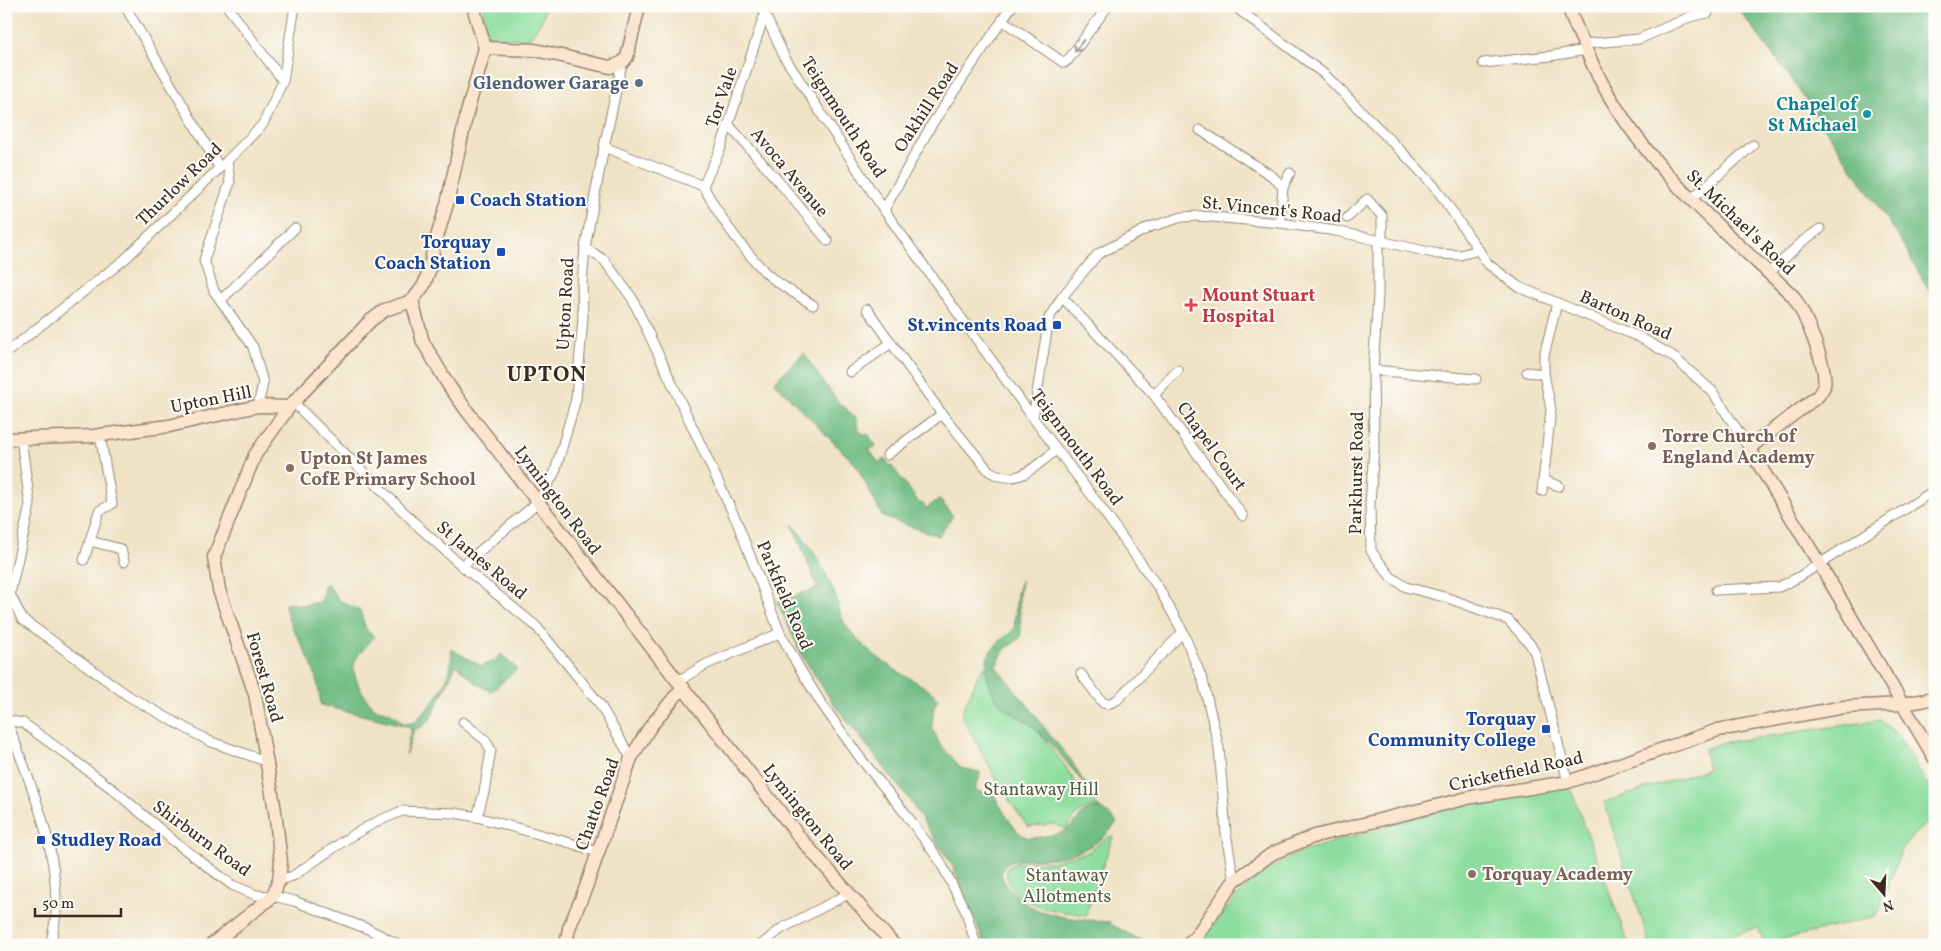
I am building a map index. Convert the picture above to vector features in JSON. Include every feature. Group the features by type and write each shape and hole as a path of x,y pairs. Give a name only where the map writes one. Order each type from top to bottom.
{"street":[{"path":"125,6 219,167"},
{"path":"227,6 283,81"},
{"name":"Thurlow Road","path":"6,353 125,259 263,124 283,81 296,6"},
{"path":"291,405 370,321 385,310 412,301 424,285 448,204 467,113 484,48 473,6"},
{"name":"Upton Road","path":"462,566 538,502 555,472 576,399 583,318 582,284 585,248 622,63 627,57 639,6"},
{"name":"Teignmouth Road","path":"760,6 785,58 884,210 1056,450 1099,505 1158,587 1183,632 1203,681 1218,748 1226,833 1234,881"},
{"name":"Oakhill Road","path":"884,210 932,124 1012,6"},
{"path":"1001,22 1064,63 1108,6"},
{"name":"Barton Road","path":"1234,6 1324,74 1404,154 1436,188 1488,264 1519,287 1639,337 1671,354 1712,391 1819,563 1935,759"},
{"name":"St. Michael's Road","path":"1568,6 1597,76 1626,122 1650,154 1690,200 1793,296 1801,307 1822,367 1824,386 1818,396 1748,448"},
{"path":"1483,63 1550,56 1585,47 1638,38 1690,17 1708,13"},
{"name":"Tor Vale","path":"703,186 720,150 764,16"},
{"path":"484,48 536,50 579,62 610,67 622,63"},
{"name":"Avoca Avenue","path":"728,124 828,241"},
{"path":"1200,130 1272,176 1283,187"},
{"path":"1690,200 1753,145"},
{"path":"604,147 703,186 712,204 747,252 766,273 813,305"},
{"path":"227,161 230,182 204,260 214,291 253,347 263,383 258,406"},
{"path":"1280,223 1283,187 1290,173"},
{"name":"Parkhurst Road","path":"1347,218 1367,200 1382,216 1373,370 1374,448 1370,528 1371,550 1391,577 1406,587 1448,598 1508,620 1530,644 1535,653 1568,782"},
{"name":"St. Vincent's Road","path":"1033,418 1049,318 1062,298 1098,254 1124,239 1164,222 1182,217 1200,216 1280,223 1336,231 1438,254 1460,255 1479,250"},
{"path":"220,300 295,228"},
{"path":"1769,273 1803,241 1820,229"},
{"name":"Parkfield Road","path":"585,248 604,260 632,298 742,534 780,633 821,703 861,759 905,813 940,861 966,912 976,945"},
{"name":"Chapel Court","path":"1062,298 1154,394 1244,516"},
{"name":"Lymington Road","path":"412,301 423,342 449,386 571,546 801,839 894,945"},
{"path":"1542,491 1551,409 1544,374 1544,356 1557,304"},
{"path":"867,309 942,414 989,472 998,477 1009,479 1019,477 1056,450"},
{"path":"850,372 891,342"},
{"path":"1446,366 1448,376"},
{"name":"Chapel Court","path":"1154,394 1178,370"},
{"path":"1373,370 1476,379"},
{"path":"1528,372 1544,374"},
{"name":"Upton Hill","path":"6,439 47,439 100,435 169,426 258,406 291,405"},
{"name":"St James Road","path":"291,405 462,566 536,626 599,703 631,758"},
{"name":"Forest Road","path":"273,896 279,880 281,862 268,762 256,694 219,590 214,557 255,455 291,405"},
{"path":"887,455 942,414"},
{"path":"84,560 99,511 112,504 100,435"},
{"path":"20,438 30,505 10,594 22,619 130,697 209,741 268,762"},
{"path":"1543,480 1559,486"},
{"path":"1716,590 1779,587 1799,577 1935,490"},
{"path":"90,541 121,549 124,562"},
{"path":"1081,674 1103,703 1117,700 1183,632"},
{"path":"681,684 707,664 780,633"},
{"name":"Chatto Road","path":"566,945 569,928 586,887 631,758 650,727 681,684"},
{"name":"Cricketfield Road","path":"1234,881 1273,853 1315,836 1472,797 1568,782 1718,730 1844,707 1902,704 1926,700 1935,696"},
{"path":"6,721 44,821 55,881 56,915 51,945"},
{"name":"Shirburn Road","path":"6,721 23,723 59,749 115,791 175,842 232,885 256,895 273,896 294,901 368,929 399,945"},
{"path":"463,722 485,740 491,750 484,792 477,817"},
{"path":"279,880 293,876 351,836 378,821 402,812 455,813 477,817 597,852"},
{"path":"1191,943 1234,881"},
{"path":"761,945 781,929 848,894"},
{"path":"211,945 273,896"}],"green space":[{"path":"482,6 546,6 542,20 529,39 487,38"},
{"path":"1736,6 1935,6 1935,301 1898,236 1790,77"},
{"path":"804,353 826,387 842,407 844,406 852,416 854,415 861,433 868,434 876,446 869,450 879,463 885,459 891,465 920,504 922,503 927,508 939,499 953,516 938,536 883,517 856,465 774,382"},
{"path":"792,524 811,548 821,565 848,628 859,641 879,658 925,688 938,699 934,706 932,727 939,743 961,768 980,772 976,791 994,795 1008,818 1022,835 1033,838 1059,834 1075,823 1085,812 1101,808 1117,822 1102,838 1084,850 1052,858 1016,860 1008,864 1004,867 1002,875 1009,888 1027,904 1037,909 1062,916 1110,922 1110,924 1146,943 1145,945 985,945 953,867 908,798 833,703 803,657 777,602 818,588"},
{"path":"1021,580 1019,598 1020,638 1004,650 996,667 1071,760 1081,778 1099,801 1042,735 999,703 987,677 986,665 991,650 1014,629 1017,592"},
{"path":"328,584 339,600 360,611 366,629 374,637 362,650 354,665 354,672 359,686 375,709 388,712 404,723 407,724 415,721 430,706 442,689 450,670 451,649 481,666 494,661 501,654 517,669 491,692 477,684 456,665 430,720 414,730 406,754 411,727 321,705 314,670 291,625 285,604 303,605 319,602 322,599 324,585"},
{"name":"Stantaway Hill","path":"986,665 1063,763 1078,786 1099,807 1083,810 1066,829 1053,824 1028,827 1002,790 961,714 978,675"},
{"path":"1880,720 1898,735 1935,797 1935,817 1914,834 1902,849 1877,916 1765,944 1758,927 1702,945 1650,945 1604,802 1708,769 1704,749 1721,743"},
{"name":"Torquay Academy","path":"1568,782 1629,945 1199,945 1235,898 1251,882 1269,869 1300,852 1455,806"},
{"name":"Stantaway Allotments","path":"1108,837 1113,837 1086,915 1048,909 1036,905 1015,892 1009,882 1006,869 1016,863 1051,862 1088,852"}],"place":[{"name":"Glendower Garage","path":"639,83"},
{"name":"Chapel of St Michael","path":"1867,114"},
{"name":"Coach Station","path":"460,200"},
{"name":"Torquay Coach Station","path":"501,252"},
{"name":"Mount Stuart Hospital","path":"1191,305"},
{"name":"St.vincents Road","path":"1057,325"},
{"name":"Torre Church of England Academy","path":"1652,446"},
{"name":"Upton St James CofE Primary School","path":"290,468"},
{"name":"Torquay Community College","path":"1546,729"},
{"name":"Studley Road","path":"41,840"},
{"name":"Torquay Academy","path":"1472,874"}],"district":[{"name":"UPTON","path":"547,373"}]}
